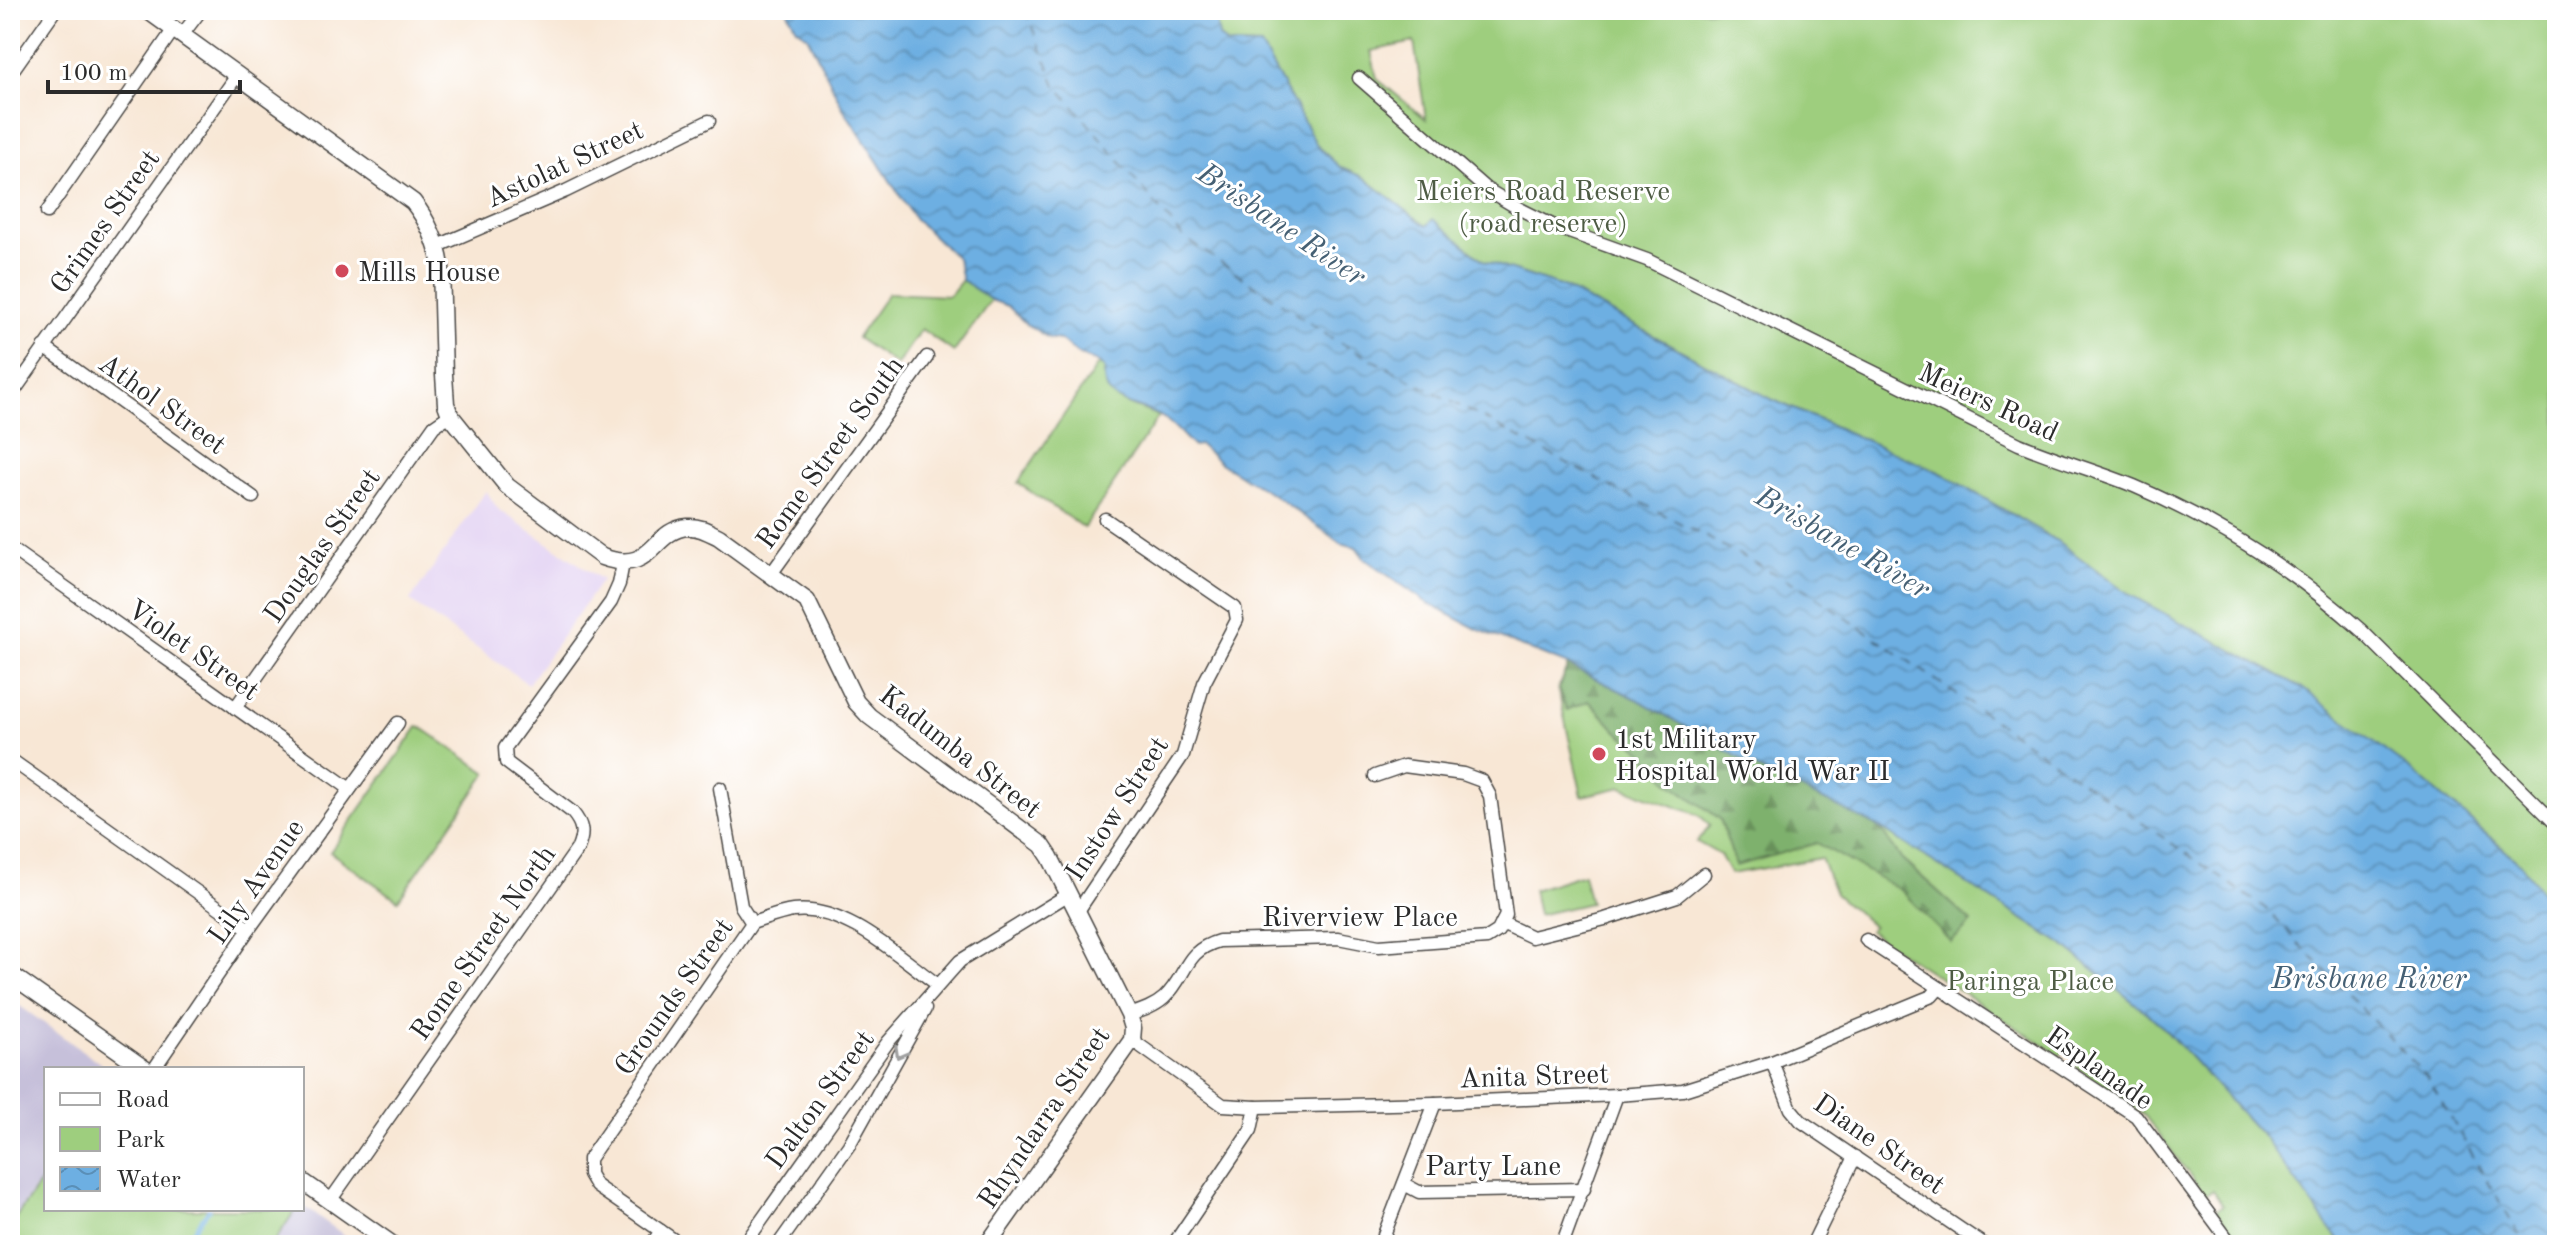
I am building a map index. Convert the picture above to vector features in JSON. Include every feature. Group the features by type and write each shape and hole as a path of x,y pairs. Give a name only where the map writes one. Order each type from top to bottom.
{"street":[{"path":"10,74 55,10"},
{"path":"147,10 413,202 438,246 446,404 450,415 518,496 602,557 623,563"},
{"path":"47,212 178,32 201,10"},
{"name":"Grimes Street","path":"10,397 238,74"},
{"name":"Meiers Road","path":"1359,78 1486,189 1518,208 1558,228 1647,260 2019,444 2069,465 2131,485 2195,514 2256,548 2329,602 2362,631 2557,825"},
{"name":"Astolat Street","path":"438,246 566,191 709,121"},
{"name":"Athol Street","path":"44,347 253,497"},
{"name":"Rome Street South","path":"771,574 927,357"},
{"name":"Douglas Street","path":"235,708 434,426 450,415"},
{"name":"Instow Street","path":"1078,911 1183,755 1204,683 1237,620 1235,608 1105,519"},
{"name":"Kadumba Street","path":"623,563 640,558 680,529 695,528 719,537 807,601 856,702 869,716 1042,845 1129,1015"},
{"name":"Violet Street","path":"10,548 350,789"},
{"name":"Rome Street North","path":"330,1201 578,848 583,834 580,822 572,812 506,762 505,748 611,602 623,563"},
{"name":"Lily Avenue","path":"155,1067 249,929 398,723"},
{"path":"10,759 249,929"},
{"path":"1375,776 1404,766 1463,774 1482,781 1490,796 1506,915 1502,923 1532,937 1605,919 1677,896 1704,874"},
{"path":"720,788 741,906 752,923"},
{"name":"Dalton Street","path":"744,1245 888,1042 960,961 1069,894"},
{"name":"Grounds Street","path":"681,1245 596,1186 589,1174 589,1159 752,923 795,911 829,913 847,920 938,985"},
{"name":"Riverview Place","path":"1129,1015 1165,998 1194,953 1205,945 1219,941 1338,938 1379,946 1487,938 1498,931 1502,923"},
{"name":"Esplanade","path":"1866,940 2136,1116 2232,1245"},
{"path":"10,974 142,1067"},
{"name":"Dalton Street","path":"778,1245 849,1145 938,985"},
{"name":"Anita Street","path":"1132,1040 1223,1105 1435,1103 1617,1095 1683,1090 1772,1062 1932,996 1939,988"},
{"name":"Rhyndarra Street","path":"987,1245 1132,1040 1133,1028 1129,1015"},
{"name":"Diane Street","path":"1772,1062 1791,1109 1801,1121 1984,1245"},
{"path":"1562,1245 1617,1095"},
{"path":"1380,1245 1435,1103"},
{"path":"1173,1245 1251,1130 1256,1107"},
{"path":"1812,1245 1855,1157"},
{"path":"304,1182 393,1245"},
{"name":"Party Lane","path":"1404,1184 1419,1192 1584,1189"},
{"path":"651,1245 661,1231"}],"shaded area":[{"path":"486,491 498,509 602,580 528,684 410,601"},
{"path":"10,999 105,1067 44,1067 44,1177 10,1226"},
{"path":"304,1206 358,1245 272,1245 295,1211 304,1211"}],"green space":[{"name":"Meiers Road Reserve (road reserve)","path":"1214,10 2557,10 2557,914 2521,864 2416,774 2132,596 2057,541 1941,473 1771,399 1563,287 1484,261 1433,220 1426,226 1363,177 1341,168 1318,147 1261,46 1227,45 1219,37","holes":["1414,42 1426,119 1377,79 1371,51"]},
{"path":"962,280 991,300 954,352 921,329 897,365 857,338 888,293 949,296"},
{"path":"1099,363 1105,369 1104,380 1113,395 1159,416 1084,528 1018,483"},
{"name":"Paringa Place","path":"1568,665 1637,699 1759,769 1879,827 2065,946 2159,1023 2265,1139 2342,1245 2241,1245 2216,1210 2223,1205 2213,1190 2205,1195 2144,1115 2075,1066 2080,1059 2065,1049 2060,1056 1880,939 1870,931 1873,926 1835,894 1821,858 1731,874 1720,855 1697,842 1710,825 1699,815 1622,787 1582,796 1558,689"},
{"path":"1568,665 1637,699 1759,769 1879,827 1900,857 1972,922 1951,942 1902,891 1817,843 1736,866 1720,819 1669,782 1643,752 1617,731 1589,701 1567,710 1558,689"},
{"path":"419,726 487,773 398,900 330,852"},
{"path":"1583,874 1590,903 1538,915 1533,890"},
{"path":"44,1177 44,1211 295,1211 272,1245 10,1245 10,1226"}],"water":[{"name":"Brisbane River","path":"787,10 1214,10 1219,37 1227,45 1261,46 1318,147 1341,168 1363,177 1426,226 1433,219 1484,261 1563,287 1771,399 1941,473 2057,541 2132,596 2301,687 2416,774 2521,864 2557,914 2557,1245 2342,1245 2265,1139 2159,1023 2065,946 1879,827 1759,769 1637,699 1568,665 1477,629 1429,604 1365,559 1356,547 1341,543 1274,495 1220,463 1200,445 1193,446 1165,419 1115,397 1108,391 1104,381 1105,369 1099,363 1078,354 1060,340 1049,338 1026,324 1008,306 991,300 962,280 957,258 915,219 843,108 808,37 796,27"}],"waterway":[{"path":"183,1245 208,1211"}],"ferry route":[{"path":"1025,10 1056,85 1182,236 1330,337 1806,590 2265,908 2427,1077 2525,1245"}],"place":[{"name":"Mills House","path":"342,271"},
{"name":"1st Military Hospital World War II","path":"1599,754"}]}
